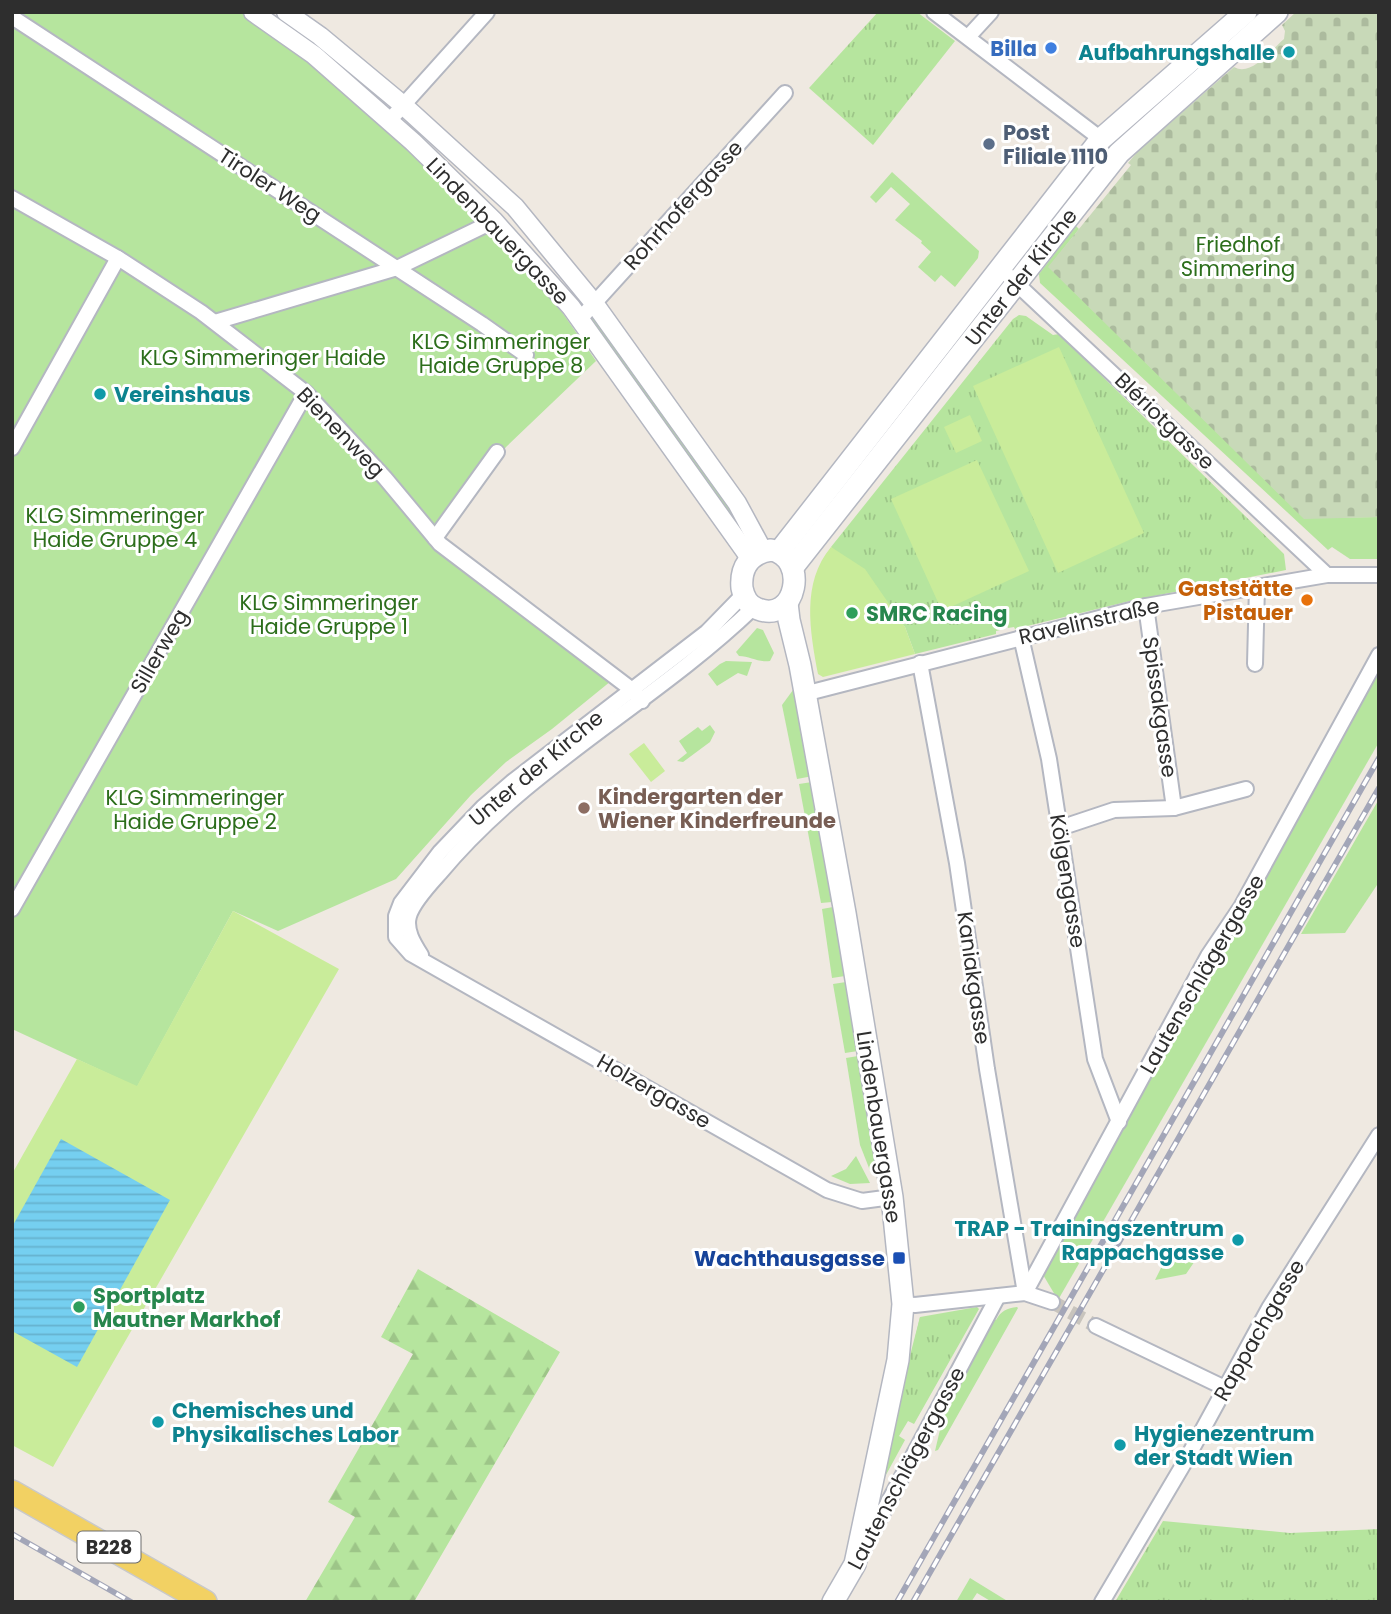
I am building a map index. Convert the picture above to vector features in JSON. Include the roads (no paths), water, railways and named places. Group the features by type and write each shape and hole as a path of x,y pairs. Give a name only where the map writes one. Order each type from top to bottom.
{"main road":[{"name":"Unter der Kirche","path":"1009,275 1101,139 1246,12"},
{"name":"Unter der Kirche","path":"763,604 741,579 771,557 1009,275 1119,153 1277,12"},
{"path":"763,604 792,595 795,580 771,557"},
{"name":"Lindenbauergasse","path":"763,604 804,692 845,914 892,1197 903,1304 898,1360 855,1564"},
{"name":"B228","path":"12,1492 205,1602"},
{"name":"Lautenschlägergasse","path":"833,1602 855,1564"}],"street":[{"name":"Lindenbauergasse","path":"253,12 314,55 389,121 494,221 580,319 771,557"},
{"name":"Lindenbauergasse","path":"286,12 320,36 403,105 514,207 594,303 737,503 771,557"},
{"path":"389,121 487,12"},
{"path":"934,12 1101,139"},
{"path":"968,37 991,12"},
{"name":"Tiroler Weg","path":"12,17 526,355"},
{"name":"Rohrhofergasse","path":"580,319 785,93"},
{"name":"Bienenweg","path":"12,198 118,258 215,322 306,393 385,478 440,544 631,689 642,701"},
{"path":"215,322 397,268 494,221"},
{"path":"12,449 118,258"},
{"name":"Blériotgasse","path":"1009,275 1327,575"},
{"name":"Sillerweg","path":"12,909 306,393"},
{"path":"435,538 497,452"},
{"name":"Ravelinstraße","path":"804,692 1146,606 1327,575 1379,575"},
{"path":"1255,664 1257,586"},
{"name":"Unter der Kirche","path":"423,960 411,954 396,937 403,916 401,903 415,883 469,831 512,782 707,632 763,604"},
{"name":"Unter der Kirche","path":"469,831 642,701 763,604"},
{"name":"Spissakgasse","path":"1146,606 1174,808"},
{"name":"Kölgengasse","path":"1021,637 1049,759 1095,1059 1119,1122"},
{"name":"Lautenschlägergasse","path":"1026,1293 1208,956 1241,907 1379,655"},
{"name":"Kaniakgasse","path":"920,663 957,863 987,1069 1026,1293"},
{"path":"1060,828 1114,810 1174,808 1246,789"},
{"name":"Holzergasse","path":"423,960 827,1190 862,1201 892,1197"},
{"name":"Rappachgasse","path":"1102,1602 1186,1460 1269,1308 1379,1135"},
{"path":"903,1304 918,1305 1026,1293 1052,1302"},
{"name":"Lautenschlägergasse","path":"855,1564 998,1296"},
{"path":"1096,1326 1225,1388"}],"water":[{"path":"61,1139 170,1200 77,1367 12,1331 12,1227"}],"tunnel":[{"path":"1052,1302 1096,1326"}],"railway":[{"path":"897,1602 1379,758"},
{"path":"913,1602 1379,788"},
{"path":"12,1534 131,1602"}],"place":[{"name":"Billa","path":"1051,48"},
{"name":"Aufbahrungshalle","path":"1289,52"},
{"name":"Post Filiale 1110","path":"989,144"},
{"name":"Vereinshaus","path":"100,394"},
{"name":"Gaststätte Pistauer","path":"1307,600"},
{"name":"SMRC Racing","path":"852,613"},
{"name":"Kindergarten der Wiener Kinderfreunde","path":"584,808"},
{"name":"TRAP - Trainingszentrum Rappachgasse","path":"1238,1240"},
{"name":"Wachthausgasse","path":"899,1258"},
{"name":"Sportplatz Mautner Markhof","path":"79,1307"},
{"name":"Chemisches und Physikalisches Labor","path":"158,1422"},
{"name":"Hygienezentrum der Stadt Wien","path":"1120,1445"}],"park label":[{"name":"Friedhof Simmering","path":"1238,256"},
{"name":"KLG Simmeringer Haide Gruppe 8","path":"501,353"},
{"name":"KLG Simmeringer Haide","path":"263,357"},
{"name":"KLG Simmeringer Haide Gruppe 4","path":"115,527"},
{"name":"KLG Simmeringer Haide Gruppe 1","path":"329,614"},
{"name":"KLG Simmeringer Haide Gruppe 2","path":"195,809"}]}
